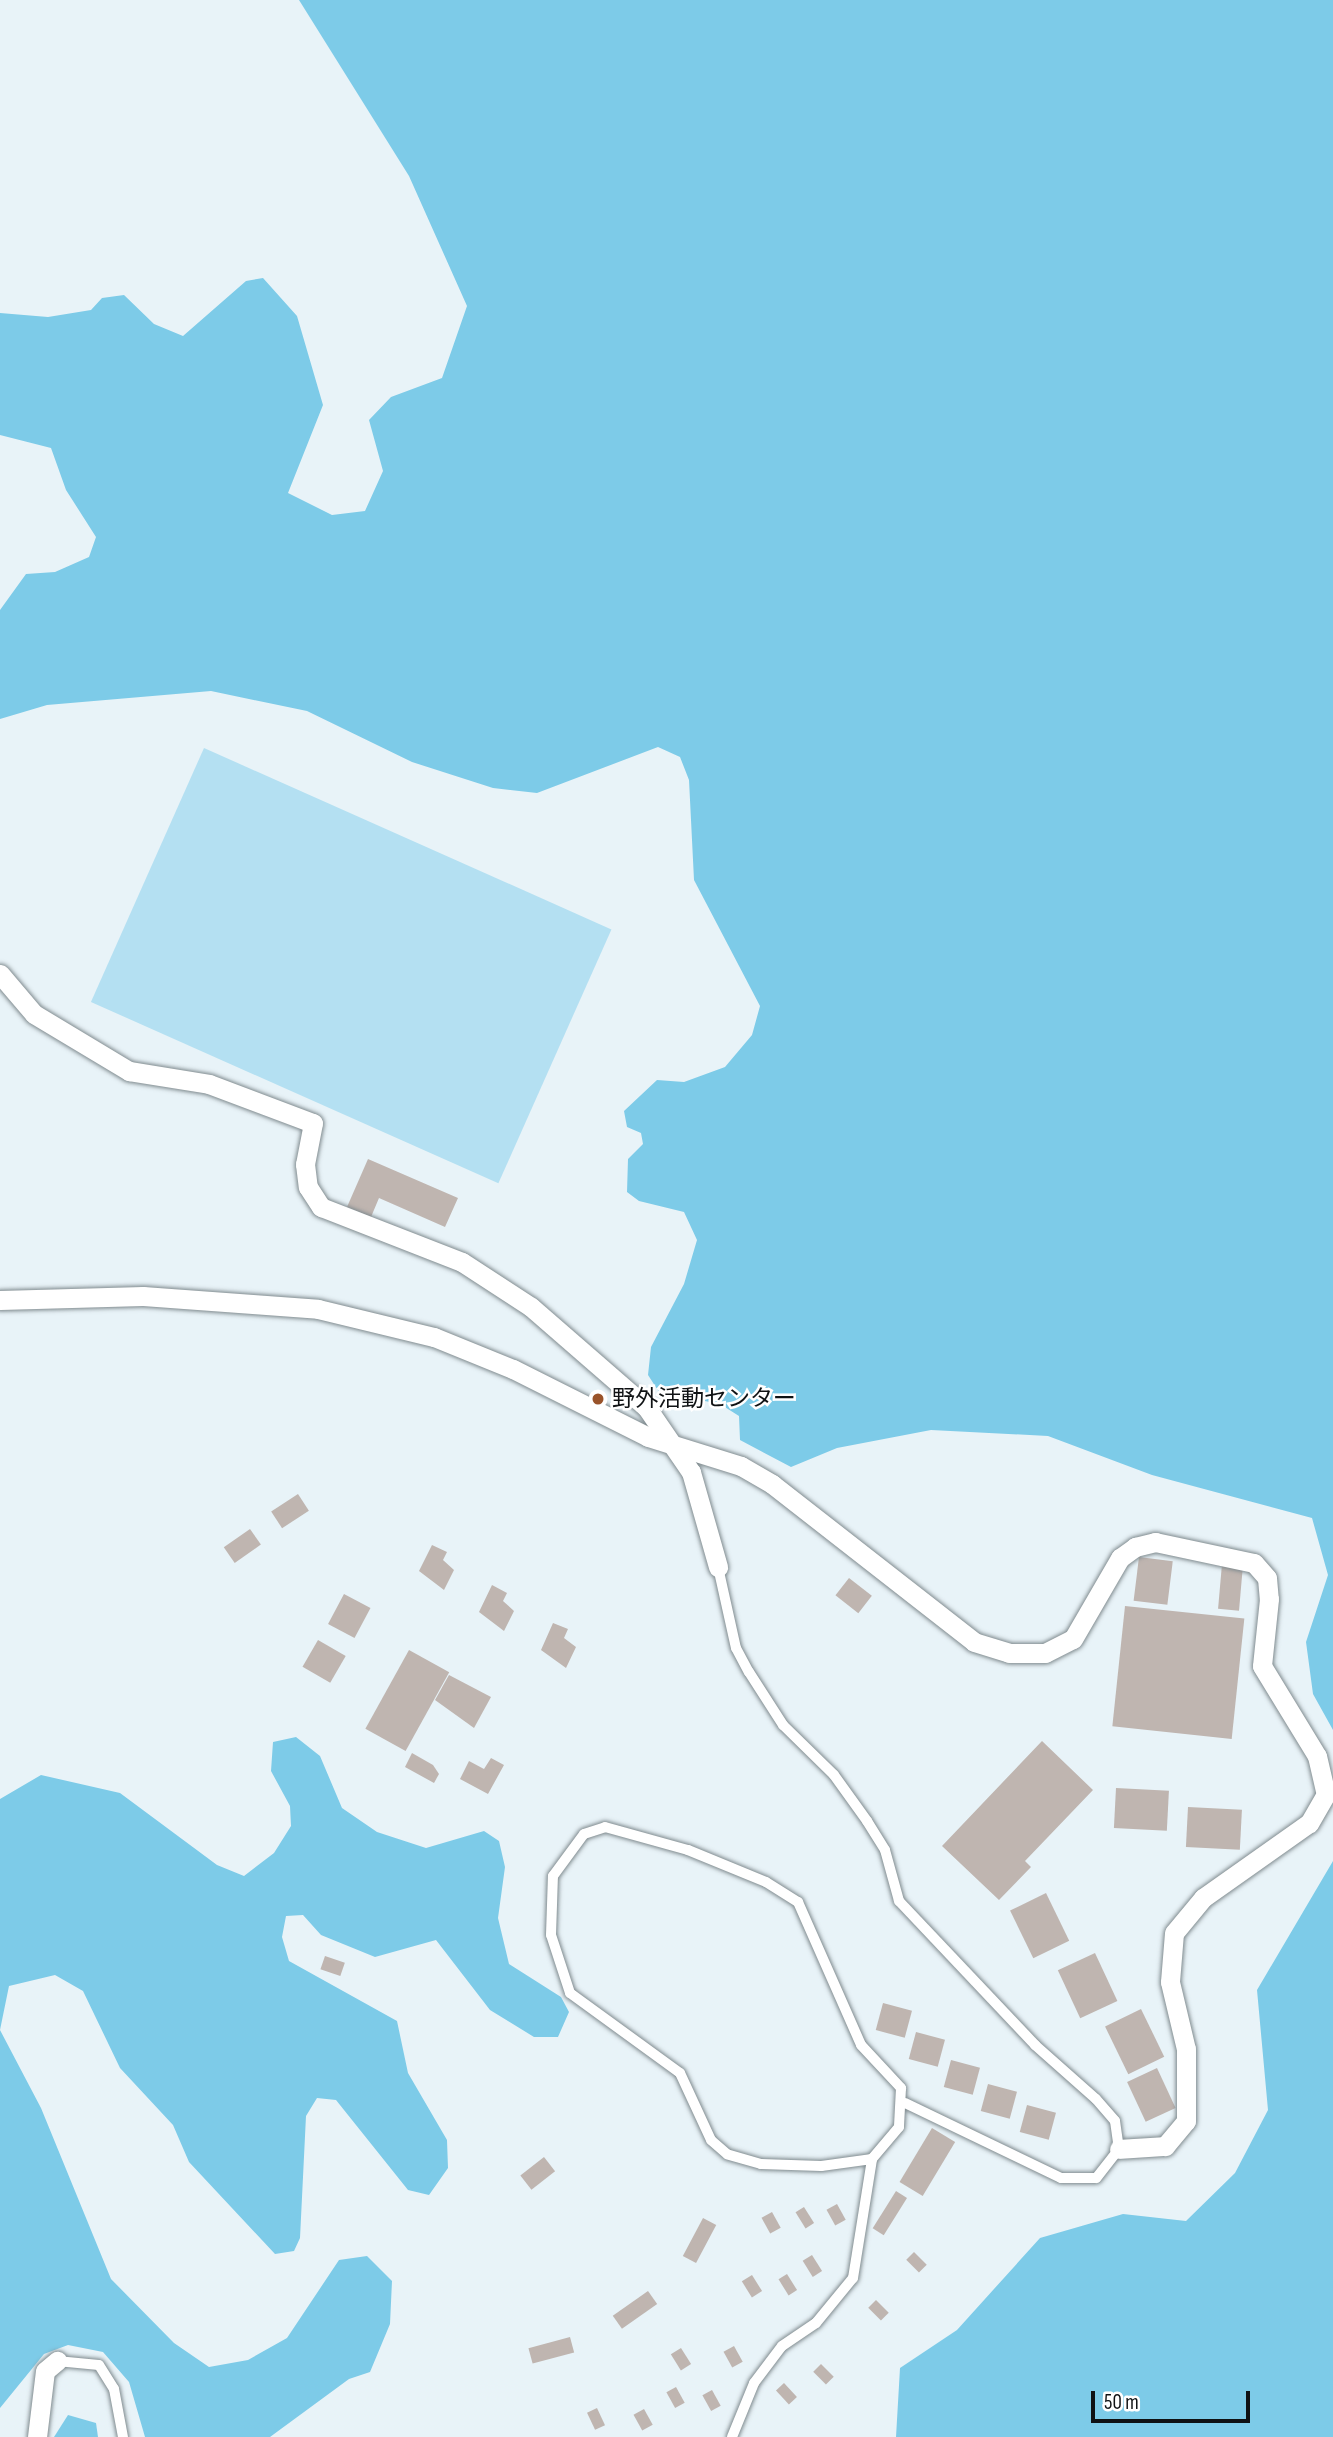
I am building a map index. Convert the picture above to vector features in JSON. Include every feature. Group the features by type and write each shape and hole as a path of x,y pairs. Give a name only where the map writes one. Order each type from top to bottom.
{"street":[{"path":"0,974 34,1014 128,1071 209,1084 313,1123 305,1164 308,1187 321,1208 462,1262 531,1307 647,1408 691,1472 718,1567"},
{"path":"0,1300 143,1296 318,1309 366,1320 513,1368 673,1444 772,1484 952,1627 1009,1653 1045,1653 1073,1639 1121,1558 1135,1547 1155,1542 1238,1555 1267,1578 1262,1666 1317,1756 1326,1794 1308,1823 1203,1898 1174,1933 1170,1982 1186,2049 1186,2121 1165,2146 1119,2149"},
{"path":"37,2437 45,2371 57,2361"}],"lane":[{"path":"718,1567 736,1648 783,1725 834,1775 867,1821 885,1850 898,1901 1035,2045 1096,2099 1115,2121 1119,2149 1097,2178 1061,2178 905,2103"},
{"path":"732,2437 754,2383 782,2346 816,2323 853,2278 872,2159 899,2127 905,2103 901,2088 861,2045 806,1916 785,1890 634,1831 604,1827 583,1834 565,1852 553,1876 551,1935 570,1993 680,2073 711,2140 727,2154 761,2164 821,2166 872,2159"},
{"path":"57,2361 99,2365 114,2389 123,2437"}],"shaded area":[{"path":"299,0 1333,0 1333,1730 1313,1694 1306,1642 1328,1575 1312,1518 1152,1475 1048,1436 931,1430 837,1448 791,1467 740,1440 739,1416 720,1404 659,1392 648,1375 651,1347 684,1284 697,1240 684,1212 639,1201 627,1192 628,1159 643,1144 641,1133 627,1127 624,1111 657,1080 684,1082 725,1067 752,1035 760,1006 694,880 689,780 680,757 658,747 537,793 493,788 412,762 307,711 211,691 47,705 0,719 0,610 26,574 55,572 89,557 96,537 66,490 51,448 0,435 0,313 48,317 91,310 102,298 124,295 154,324 183,336 246,281 263,278 297,316 323,405 288,493 332,515 365,511 383,471 369,420 391,397 442,378 467,306 409,176"},
{"path":"204,748 611,929 498,1183 91,1002"},
{"path":"296,1737 320,1756 342,1808 377,1832 426,1848 484,1831 499,1841 505,1867 498,1918 509,1964 561,1997 569,2012 558,2037 534,2037 490,2010 436,1940 375,1957 321,1935 303,1915 286,1916 282,1937 289,1961 397,2021 408,2073 447,2140 448,2168 429,2195 408,2190 336,2100 317,2098 306,2116 300,2238 294,2251 275,2254 189,2162 173,2125 120,2068 83,1991 55,1975 9,1986 0,2030 0,1799 41,1775 120,1793 217,1865 244,1876 274,1853 291,1826 290,1806 271,1771 273,1742"},
{"path":"1333,1861 1333,2437 896,2437 900,2368 957,2330 1040,2238 1123,2214 1186,2221 1235,2173 1268,2110 1257,1990"},
{"path":"0,2030 41,2108 111,2279 174,2343 209,2367 248,2360 287,2338 339,2260 367,2256 392,2281 390,2324 370,2372 349,2379 270,2437 145,2437 129,2382 103,2352 68,2345 44,2354 0,2408"},
{"path":"68,2415 96,2423 98,2437 54,2437"}],"building":[{"path":"368,1159 458,1198 445,1227 379,1198 371,1217 347,1207"},
{"path":"298,1494 309,1511 282,1528 271,1511"},
{"path":"250,1529 261,1545 235,1563 224,1547"},
{"path":"432,1545 447,1552 443,1560 454,1570 444,1590 419,1571"},
{"path":"1139,1557 1173,1561 1167,1605 1134,1601"},
{"path":"1222,1564 1243,1566 1239,1611 1218,1609"},
{"path":"849,1578 872,1596 858,1613 835,1595"},
{"path":"492,1585 507,1593 503,1601 514,1611 504,1631 479,1612"},
{"path":"344,1594 370,1608 355,1638 328,1624"},
{"path":"1125,1606 1244,1619 1232,1739 1112,1726"},
{"path":"553,1623 568,1629 564,1638 576,1647 566,1668 541,1650"},
{"path":"318,1640 346,1656 330,1683 302,1667"},
{"path":"409,1650 449,1672 406,1751 365,1729"},
{"path":"449,1675 491,1697 474,1728 435,1700"},
{"path":"1042,1741 1093,1790 1025,1861 1031,1867 999,1900 942,1846"},
{"path":"412,1753 433,1765 439,1774 434,1783 405,1767"},
{"path":"491,1758 504,1765 488,1794 460,1779 469,1761 484,1769"},
{"path":"1116,1788 1169,1791 1167,1831 1114,1828"},
{"path":"1188,1807 1242,1810 1240,1850 1186,1847"},
{"path":"1046,1893 1069,1941 1033,1958 1010,1911"},
{"path":"1095,1953 1117,2001 1080,2018 1058,1970"},
{"path":"325,1956 345,1963 340,1976 320,1969"},
{"path":"883,2003 912,2011 905,2038 876,2030"},
{"path":"1141,2009 1164,2057 1128,2074 1105,2027"},
{"path":"916,2032 945,2040 938,2067 909,2059"},
{"path":"951,2060 980,2068 973,2095 944,2087"},
{"path":"1157,2068 1176,2108 1146,2122 1127,2082"},
{"path":"988,2084 1017,2092 1010,2119 981,2111"},
{"path":"1027,2105 1056,2113 1049,2140 1020,2132"},
{"path":"932,2128 955,2142 923,2196 900,2182"},
{"path":"544,2157 555,2171 531,2190 520,2175"},
{"path":"896,2191 907,2198 884,2235 873,2228"},
{"path":"837,2204 846,2220 835,2226 827,2210"},
{"path":"804,2207 814,2223 806,2228 796,2212"},
{"path":"772,2212 781,2228 770,2234 762,2218"},
{"path":"703,2218 716,2225 696,2263 683,2256"},
{"path":"914,2252 927,2265 919,2273 906,2260"},
{"path":"812,2255 822,2271 813,2277 803,2261"},
{"path":"787,2274 797,2290 789,2295 779,2279"},
{"path":"752,2275 762,2291 752,2297 742,2281"},
{"path":"648,2291 657,2304 622,2329 613,2316"},
{"path":"876,2300 889,2313 881,2321 868,2308"},
{"path":"570,2337 574,2352 533,2364 528,2348"},
{"path":"734,2346 743,2362 732,2368 724,2352"},
{"path":"681,2348 691,2364 681,2370 671,2354"},
{"path":"821,2364 834,2377 826,2385 813,2372"},
{"path":"784,2383 797,2397 789,2404 776,2391"},
{"path":"676,2387 685,2403 675,2408 666,2392"},
{"path":"712,2390 721,2406 711,2411 702,2395"},
{"path":"597,2408 605,2425 595,2430 587,2413"},
{"path":"644,2409 653,2425 642,2431 634,2415"}],"place":[{"name":"野外活動センター","path":"598,1399"}]}
